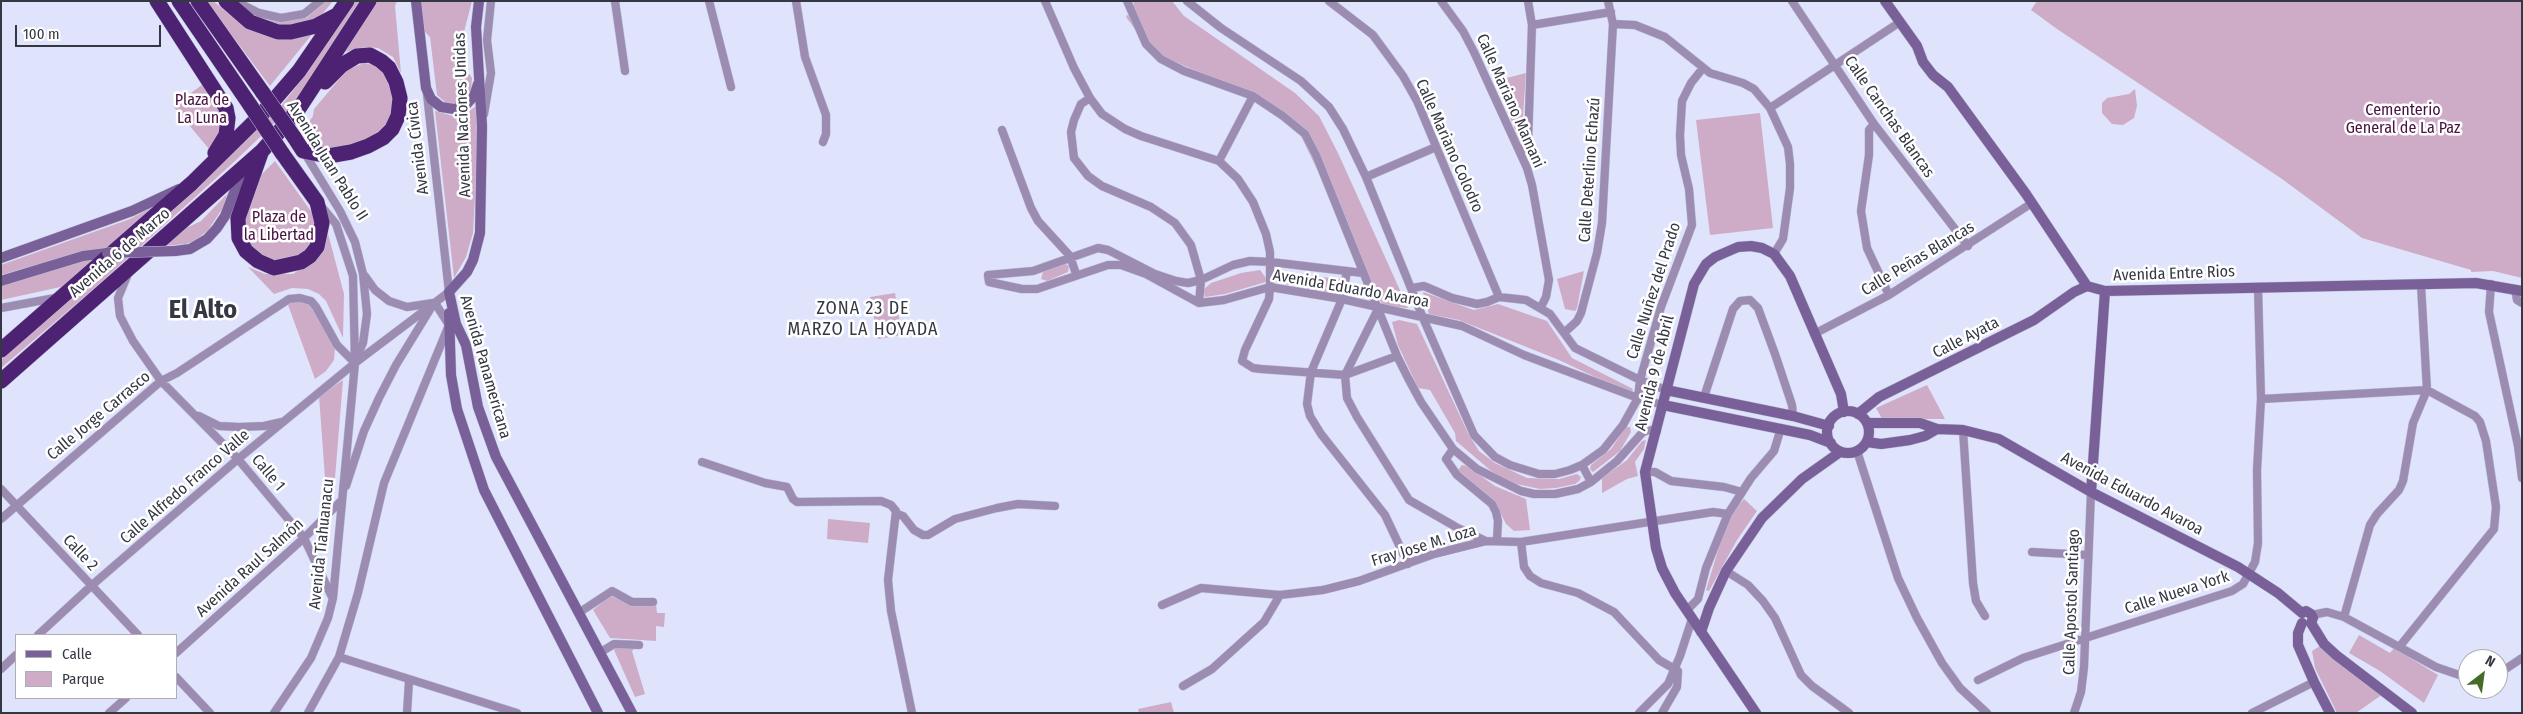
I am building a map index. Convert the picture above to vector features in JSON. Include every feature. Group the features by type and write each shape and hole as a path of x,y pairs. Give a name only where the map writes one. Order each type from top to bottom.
{"highway":[{"path":"157,1 226,108 228,118 226,135 204,171"},
{"name":"Avenida Juan Pablo II","path":"179,1 282,153 318,202"},
{"name":"Avenida Juan Pablo II","path":"198,1 303,151"},
{"path":"226,1 250,22 278,32 291,32 316,26 342,8"},
{"path":"297,111 369,1"},
{"path":"204,171 281,93 342,8"},
{"path":"303,151 328,156 351,152 383,138 392,129 398,116 400,98 396,82 389,68 381,61 370,56 357,56 342,65 297,111 262,151 238,218 239,238 246,251 258,261 274,268 301,262 317,247 321,234 322,223 318,202"},
{"name":"Avenida 6 de Marzo","path":"1,380 262,151"},
{"name":"Avenida 6 de Marzo","path":"1,350 204,171"}],"main road":[{"name":"Avenida Cívica","path":"416,1 426,88"},
{"name":"Avenida Naciones Unidas","path":"449,292 467,272 477,251 483,169 476,27 479,1"},
{"path":"1885,1 1917,46 1923,62 1933,75 1948,87 2032,203 2087,286"},
{"path":"426,88 431,99 441,107 454,109 465,106 474,96 480,81"},
{"path":"1,281 83,256 190,249 207,239 218,228 225,216 244,166"},
{"path":"1,258 132,211 192,183"},
{"name":"Avenida 9 de Abril","path":"1756,713 1689,615 1662,568 1652,522 1645,472 1694,284 1706,264 1715,257 1738,247 1751,246 1762,248 1774,254"},
{"path":"1774,254 1790,276 1841,394 1844,412"},
{"name":"Avenida Entre Rios","path":"2087,286 2105,291 2492,284 2518,290"},
{"name":"Calle Ayata","path":"1858,414 1879,397 2034,320 2074,292 2087,286"},
{"path":"2091,492 2105,291"},
{"name":"Avenida Panamericana","path":"449,292 451,375 457,409 481,481 598,713"},
{"name":"Avenida Panamericana","path":"449,292 456,324 466,345 478,407 496,457 632,713"},
{"name":"Avenida Eduardo Avaroa","path":"1666,390 1793,416 1828,426"},
{"name":"Avenida Eduardo Avaroa","path":"1663,405 1782,428 1819,437 1831,444"},
{"path":"1701,632 1726,570 1748,537 1784,494 1814,469 1840,452 1857,451 1867,442 1869,430 1867,423 1858,414 1844,412 1834,417 1828,426 1831,444 1840,452"},
{"name":"Avenida Eduardo Avaroa","path":"1867,423 1906,422 1937,429 1963,430 1984,434 2013,445 2091,492 2250,574 2307,619 2324,644 2336,656 2412,713"},
{"name":"Avenida Eduardo Avaroa","path":"1867,442 1881,444 1902,441 1925,436 1937,429"},
{"path":"2307,619 2298,633 2298,645 2330,713"}],"street":[{"path":"235,1 266,15 281,18 304,14 320,1"},
{"path":"482,126 490,73 487,40 490,1"},
{"path":"615,1 625,71"},
{"path":"709,1 731,87"},
{"path":"796,1 806,57 826,115 826,134 823,142"},
{"path":"1045,1 1074,68 1090,98 1102,114 1125,129 1219,161 1238,179 1253,202 1266,234 1271,262 1270,287 1269,299 1245,350 1242,361 1253,368 1345,375 1397,356"},
{"path":"1127,1 1146,44 1161,59 1184,70 1253,96 1296,126 1311,144 1397,356 1421,402 1453,449 1490,477 1507,486 1534,494 1555,494 1578,488 1591,482 1617,461 1642,433 1648,430 1657,431"},
{"path":"1187,1 1203,15 1274,62 1318,96 1336,116 1366,177 1423,318 1474,435 1484,447 1510,465 1539,474 1555,474 1582,465 1602,450 1623,425 1638,398"},
{"name":"Calle Mariano Mamani","path":"1441,1 1463,30 1474,52 1521,152 1532,185 1548,280 1546,297 1541,307"},
{"path":"1521,152 1528,142 1532,25 1528,1"},
{"name":"Calle Deterlino Echazú","path":"1564,333 1572,327 1581,313 1597,253 1602,223 1613,24 1608,1"},
{"name":"Calle Canchas Blancas","path":"1792,1 1874,124 1968,246"},
{"name":"Calle Mariano Colodro","path":"1333,2 1373,35 1388,53 1417,101 1500,297"},
{"path":"1532,25 1611,12"},
{"path":"1770,108 1900,22"},
{"path":"1613,24 1635,25 1665,37 1690,55 1702,68 1710,73 1743,83 1754,89 1770,108 1788,147 1790,164 1790,188 1783,239 1774,254"},
{"name":"Calle Nuñez del Prado","path":"1638,398 1640,380 1661,307 1692,225 1690,190 1681,155 1682,101 1691,83 1702,68"},
{"name":"Avenida Cívica","path":"426,88 449,292"},
{"path":"1219,161 1253,96"},
{"path":"1090,98 1077,110 1071,132 1074,158 1081,169 1102,186 1151,207 1175,223 1191,245 1201,280 1199,303"},
{"path":"1874,124 1869,130 1869,155 1861,211 1867,248 1889,295"},
{"path":"1002,130 1031,208 1038,221 1070,256 1076,274"},
{"path":"1366,177 1436,147"},
{"name":"Avenida Juan Pablo II","path":"303,151 344,219 355,242 364,274 367,314 364,343 355,363"},
{"name":"Avenida Juan Pablo II","path":"318,202 336,224 353,276 355,363"},
{"name":"Calle Peñas Blancas","path":"1814,334 1889,295 1968,246 2032,203"},
{"name":"Avenida Eduardo Avaroa","path":"1363,273 1250,261 1233,265 1201,280 1188,283 1155,274 1108,250 1098,248 1070,256 1032,271 988,275 989,282 1022,289 1037,289 1108,264 1121,265 1146,274 1199,303 1224,300 1270,287 1342,299 1378,309 1423,318 1439,319 1462,326 1524,355 1638,398 1663,405"},
{"name":"Calle 1","path":"132,265 118,298 120,316 133,341 161,381 238,459 304,538 333,598"},
{"path":"1347,271 1342,299 1311,372 1307,395 1310,416 1335,452 1385,515 1408,564"},
{"path":"308,713 339,657 358,593 384,483 450,325 435,303 408,307 389,301 375,290 364,274"},
{"path":"2492,284 2489,312 2518,446 2522,478"},
{"path":"2344,617 2370,525 2377,514 2399,490 2413,423 2428,390 2421,285"},
{"name":"Avenida Eduardo Avaroa","path":"1412,288 1424,286 1452,298 1476,304 1500,297 1526,300 1541,307 1550,314 1576,348 1640,380 1666,390"},
{"name":"Calle Nueva York","path":"1978,680 2023,658 2232,591 2243,584 2250,574 2258,553 2257,470 2261,399 2258,287"},
{"path":"2518,290 2517,300 2522,303"},
{"name":"Avenida Naciones Unidas","path":"355,363 449,292"},
{"path":"1,308 42,302 64,295"},
{"name":"Calle Jorge Carrasco","path":"1,519 161,381 177,373 289,299 300,298 311,301 337,346 355,363"},
{"path":"1704,397 1734,309 1740,301 1750,300 1758,308 1792,405 1793,416"},
{"name":"Avenida Naciones Unidas","path":"341,502 355,458 379,398 400,357 435,303"},
{"path":"1378,309 1345,375 1348,398 1357,417 1409,500 1456,527 1486,540"},
{"name":"Calle Alfredo Franco Valle","path":"39,634 238,459 355,363"},
{"name":"Avenida Tiahuanacu","path":"274,713 311,658 328,618 333,598 355,363"},
{"path":"2261,399 2428,390 2475,416 2480,422 2486,441 2496,516 2494,529 2400,646"},
{"path":"194,414 219,426 264,426 284,421"},
{"path":"1639,713 1662,693 1675,669 1689,615 1698,599 1706,568 1728,514 1758,468 1774,451 1782,428"},
{"path":"1963,430 1972,583 1976,601 1985,616"},
{"path":"1453,449 1446,459 1458,474 1492,504 1496,512 1498,521 1497,540"},
{"path":"1857,451 1898,578 1924,634 1960,688 1987,713"},
{"path":"702,462 765,483 787,487 793,499 797,502 881,502 894,508 897,514 888,580 891,611 912,713"},
{"path":"1582,465 1591,482"},
{"path":"1645,472 1655,472 1671,481 1724,487 1742,492"},
{"name":"Calle 2","path":"1,489 137,634"},
{"name":"Calle Apostol Santiago","path":"2074,713 2081,692 2084,667 2091,492"},
{"name":"Avenida Raul Salmón","path":"178,651 304,538 341,502"},
{"path":"897,514 903,516 914,530 923,535 928,535 955,519 997,508 1018,504 1055,506"},
{"name":"Fray Jose M. Loza","path":"1162,605 1201,588 1280,595 1323,590 1360,581 1486,540 1520,542 1714,512 1728,514"},
{"path":"1520,542 1524,567 1530,576 1541,583 1578,593 1614,612 1659,660 1675,669 1679,674 1677,687 1663,712"},
{"path":"2032,552 2087,555"},
{"path":"1726,570 1748,585 1762,601 1778,626 1801,675 1812,686 1849,713"},
{"path":"580,612 612,591 632,602 653,602"},
{"path":"1183,686 1212,669 1264,622 1280,595"},
{"path":"2307,619 2327,612 2344,617 2436,667 2458,675"},
{"path":"601,652 614,644 639,645"},
{"path":"1,669 15,656"},
{"path":"339,657 517,713"},
{"path":"2508,667 2522,658"},
{"path":"178,678 210,713"},
{"path":"407,713 410,680"},
{"path":"2252,713 2314,682"},
{"path":"109,713 125,699"}],"green space":[{"path":"206,1 213,1 248,29 314,32 270,86"},
{"path":"323,1 333,1 319,18 299,25 277,27 248,16 249,11 265,19 280,21 307,18"},
{"path":"354,1 362,1 313,78 285,113 234,162 89,293 1,368 1,360 226,159 281,106 307,73"},
{"path":"377,1 397,1 395,6 401,73 393,57 378,48 365,47 345,52"},
{"path":"420,1 472,1 464,32 466,69 472,78 471,91 465,99 457,104 446,103 437,95 430,37 425,32"},
{"path":"1133,1 1172,1 1184,16 1295,93 1319,116 1338,153 1408,308 1383,306 1299,132 1274,112 1239,90 1151,51 1126,17 1134,6"},
{"name":"Cementerio General de La Paz","path":"2037,1 2522,1 2522,278 2493,271 2471,272 2471,270 2362,238 2282,179 2057,29 2031,10"},
{"path":"364,63 374,65 384,74 389,86 393,101 391,116 386,127 358,144 329,150 317,149 302,132 313,116 314,109 347,70"},
{"path":"1526,73 1521,144 1495,81"},
{"name":"Plaza de La Luna","path":"206,82 222,105 222,129 209,149 173,106"},
{"path":"2135,89 2137,106 2134,118 2123,125 2112,124 2102,113 2102,103 2107,98 2129,94"},
{"path":"476,106 478,144 473,233 466,257 454,278 435,111 453,116 464,115"},
{"path":"1760,113 1773,228 1710,235 1696,120"},
{"name":"Plaza de la Libertad","path":"275,161 313,214 315,227 314,240 307,252 277,263 257,256 242,229 255,181"},
{"path":"227,194 224,206 208,230 196,240 186,244 162,246 180,231 201,221"},
{"path":"166,200 113,247 81,252 1,275 1,265 130,219"},
{"path":"326,226 344,294 343,338 326,301 319,294 308,289 292,288 274,294 248,267 265,274 293,274 308,264"},
{"path":"101,258 65,286 1,300 1,286 85,260"},
{"path":"1064,263 1069,266 1068,272 1047,281 1041,279 1043,272"},
{"path":"1260,270 1266,278 1266,282 1225,294 1205,297 1203,290 1211,283 1241,273"},
{"path":"1584,271 1577,308 1575,311 1565,309 1557,279"},
{"path":"1275,272 1340,279 1342,283 1338,293 1332,294 1276,282 1273,280"},
{"path":"1423,292 1474,310 1498,304 1547,321 1572,358 1633,389 1631,394 1559,360 1459,320 1429,314"},
{"path":"895,293 902,335 878,339 870,297"},
{"path":"301,300 313,305 335,348 334,360 326,371 315,379 287,302"},
{"path":"1399,320 1417,324 1468,433 1479,451 1495,463 1527,478 1559,479 1577,474 1581,477 1579,481 1575,484 1556,488 1540,489 1507,482 1456,441 1455,433 1430,390 1418,388 1398,345 1392,322"},
{"path":"343,380 334,490 327,505 319,396"},
{"path":"1927,385 1945,419 1882,419 1876,408"},
{"path":"1626,427 1630,427 1631,432 1620,451 1593,472 1590,469 1591,465 1611,449"},
{"path":"1646,440 1644,449 1635,462 1638,476 1627,479 1602,493 1602,478 1627,460 1642,441"},
{"path":"1462,465 1467,466 1495,486 1526,499 1530,530 1514,531 1506,524 1500,512 1458,470"},
{"path":"1744,499 1757,511 1737,540 1709,591 1706,590 1725,527 1735,509"},
{"path":"828,519 870,523 868,543 827,539"},
{"path":"610,596 632,604 656,604 657,613 665,613 664,627 656,626 656,641 610,638 593,610"},
{"path":"2359,635 2390,653 2394,648 2438,675 2424,703 2380,671 2349,653"},
{"path":"2320,646 2383,694 2356,713 2337,713 2315,668 2312,651"},
{"path":"616,647 635,648 632,651 645,694 635,697 614,650"},
{"path":"1171,702 1174,713 1139,713 1138,709"}],"district":[{"name":"El Alto","path":"203,311"},
{"name":"ZONA 23 DE MARZO LA HOYADA","path":"863,319"}]}
